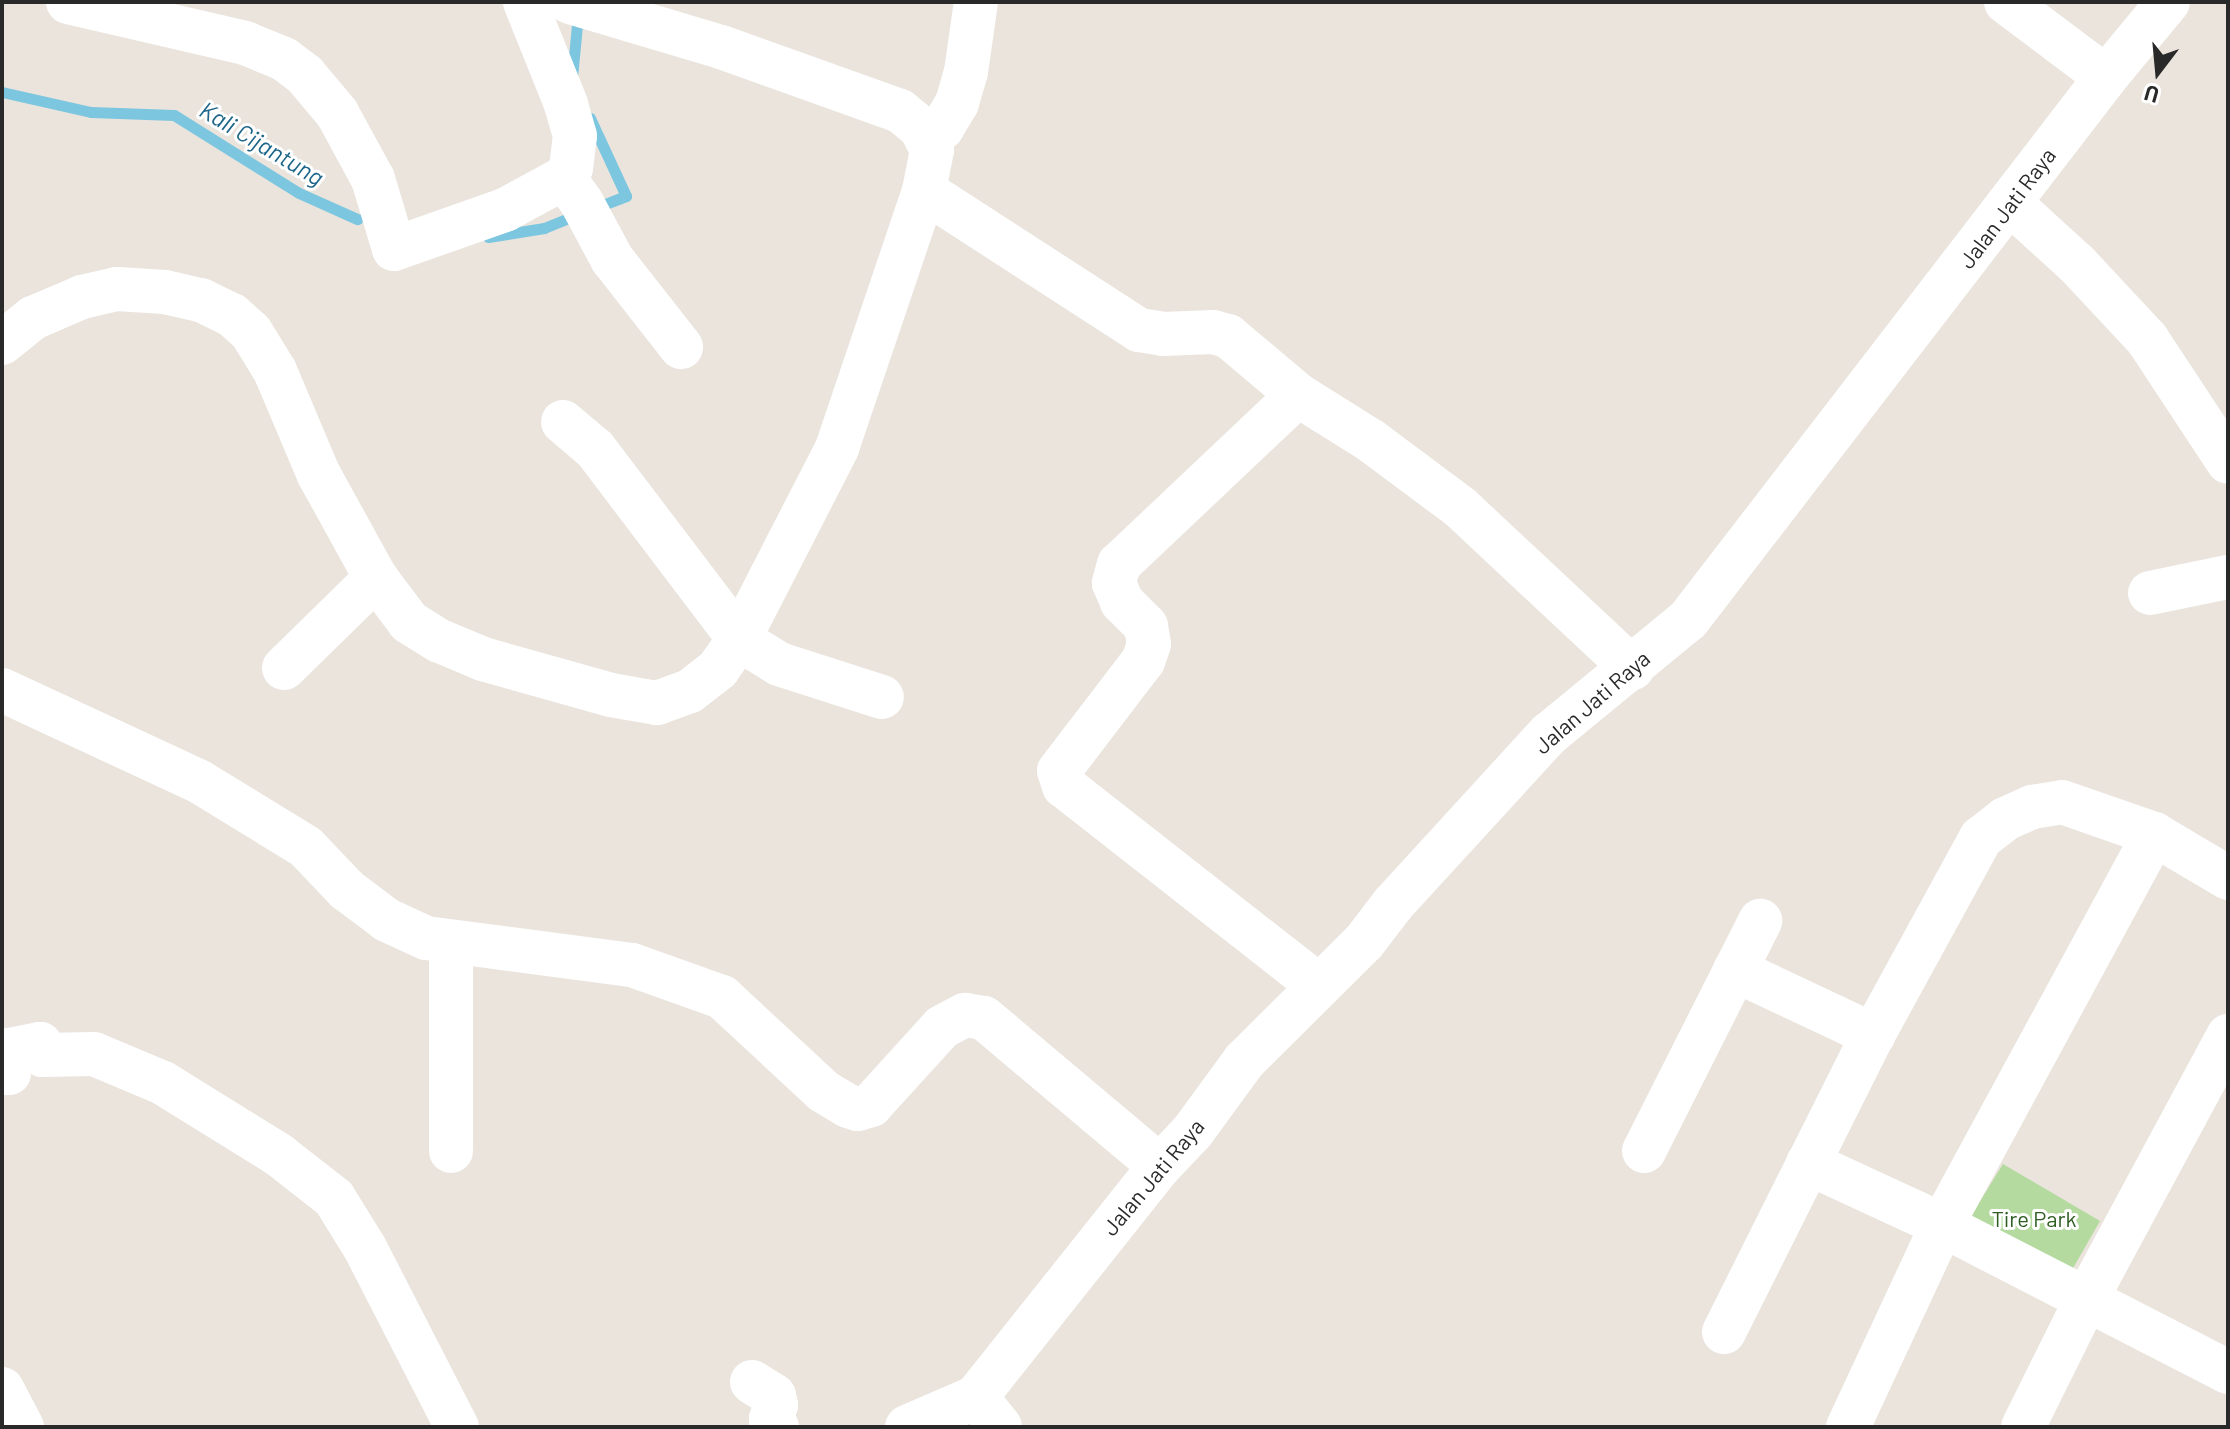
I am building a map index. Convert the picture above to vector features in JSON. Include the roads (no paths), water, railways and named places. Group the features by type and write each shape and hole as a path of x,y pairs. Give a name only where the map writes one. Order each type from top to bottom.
{"street":[{"path":"68,2 245,43 284,59 305,75 337,113 373,179 394,249 505,210 573,191"},
{"path":"525,2 536,22 575,136 571,168 573,191 612,259 681,347"},
{"path":"929,137 942,128 957,103 966,72 976,2"},
{"path":"2006,2 2106,77"},
{"name":"Jalan Jati Raya","path":"907,1427 988,1412 1160,1166 1193,1131 1244,1061 1364,942 1393,904 1549,734 1688,620 2106,77 2168,2"},
{"path":"2,343 33,318 82,297 117,289 165,292 201,300 232,315 251,332 275,371 318,473 376,578 409,622 440,641 483,659 558,680 657,703 690,691 718,669 739,639 837,448 933,161 929,137 900,111 721,47 580,5"},
{"path":"924,191 1139,330 1163,334 1213,332 1228,336 1298,395 1370,440 1460,507 1632,668"},
{"path":"2011,204 2077,264 2147,339 2228,462"},
{"path":"1298,395 1119,564 1114,583 1122,602 1146,626 1149,644 1143,661 1059,771 1064,786 1319,986"},
{"path":"563,422 595,449 739,639 779,664 882,697"},
{"path":"2150,593 2228,577"},
{"path":"284,668 376,578"},
{"path":"2,690 200,782 306,847 347,890 387,920 426,938 632,965 722,997 823,1091 858,1109 871,1105 942,1027 965,1015 984,1018 1160,1166"},
{"path":"1724,1332 1873,1035 1981,838 2005,819 2032,807 2062,802 2154,834 2228,878"},
{"path":"1848,1427 1942,1225 2154,834"},
{"path":"1644,1151 1760,921"},
{"path":"451,942 451,1151"},
{"path":"1735,970 1873,1035"},
{"path":"2023,1427 2086,1300 2228,1036"},
{"path":"2,1073 9,1073 9,1050 40,1044 42,1055 94,1054 163,1083 290,1164 334,1198 357,1235 457,1427"},
{"path":"1808,1163 1942,1225 2228,1372"},
{"path":"752,1382 774,1396 776,1405 771,1419 777,1427"},
{"path":"2,1389 22,1427"}],"waterway":[{"name":"Kali Cijantung","path":"572,77 578,15"},
{"name":"Kali Cijantung","path":"2,92 91,112 174,115 299,193 357,219"},
{"name":"Kali Cijantung","path":"590,118 626,196 595,208"},
{"name":"Kali Cijantung","path":"488,237 544,228 579,214"}],"park label":[{"name":"Tire Park","path":"2034,1219"}]}
